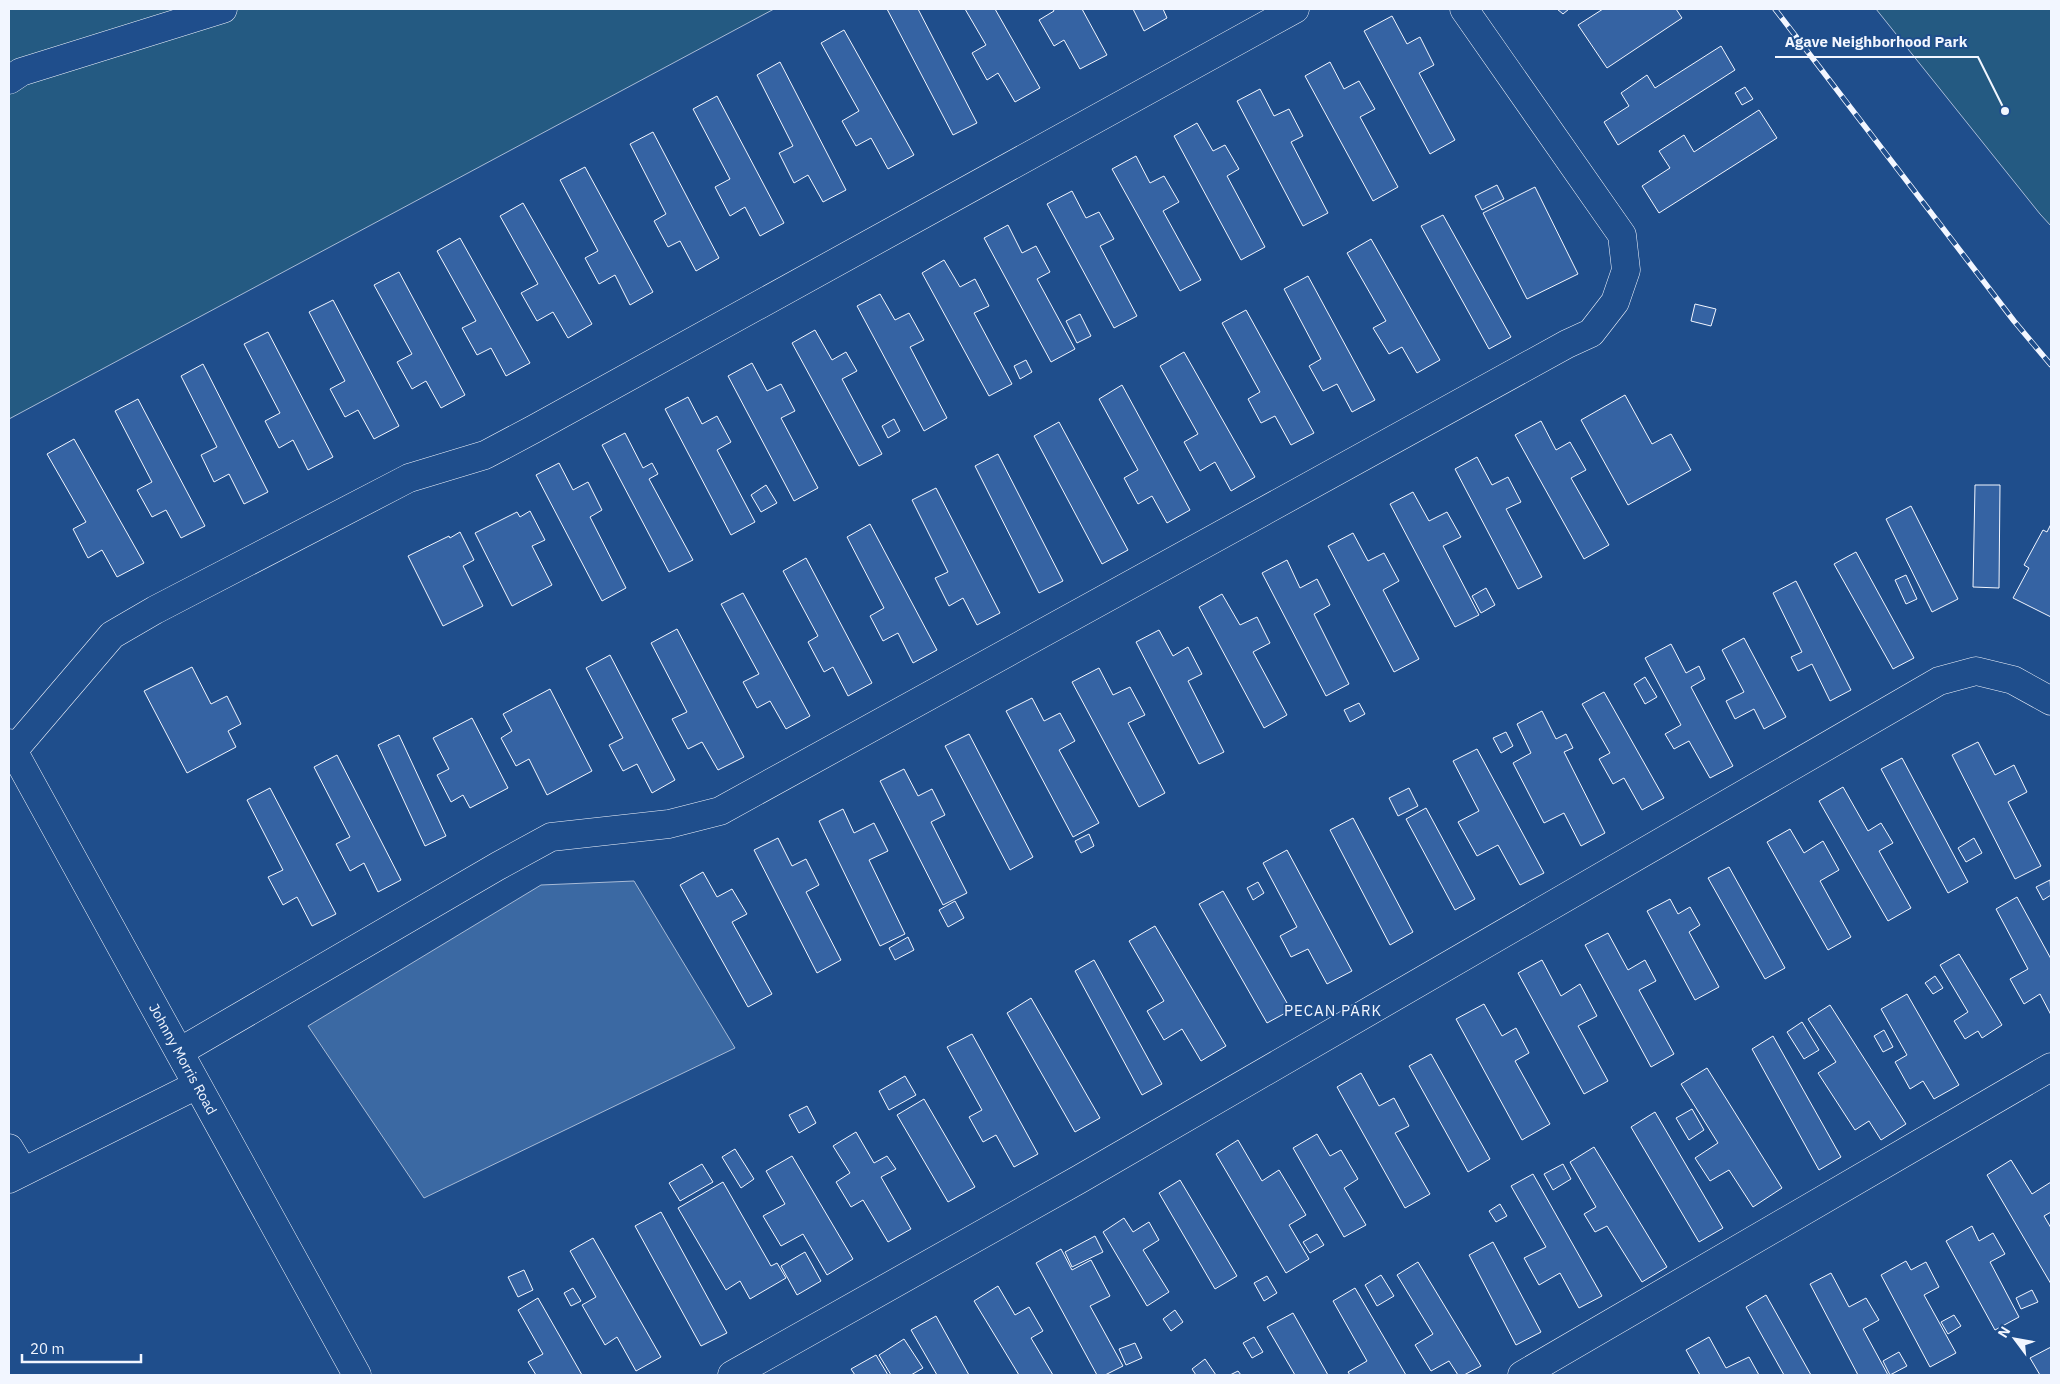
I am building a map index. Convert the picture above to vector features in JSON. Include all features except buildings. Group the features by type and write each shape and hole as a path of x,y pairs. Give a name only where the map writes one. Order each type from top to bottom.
{"street":[{"path":"9,80 21,72 223,9"},
{"path":"11,747 112,635 120,630 409,478 485,455 1295,9"},
{"path":"180,1052 551,837 669,824 720,811 1567,344 1591,333 1615,302 1626,270 1622,236 1464,9"},
{"path":"732,1375 1078,1180 1939,681 1976,671 2013,680 2051,701"},
{"name":"Johnny Morris Road","path":"11,747 357,1375"},
{"path":"1522,1375 2051,1067"},
{"path":"9,1148 16,1175 197,1085"}],"shaded area":[{"path":"9,9 774,9 9,419"},
{"path":"1876,9 2051,9 2051,226 2040,214"},
{"path":"634,881 735,1048 424,1198 308,1026 541,885"}],"railway":[{"path":"1775,9 2014,321 2051,365"}],"place":[{"name":"Agave Neighborhood Park","path":"2005,111"}],"district":[{"name":"PECAN PARK","path":"1333,1011"}]}
